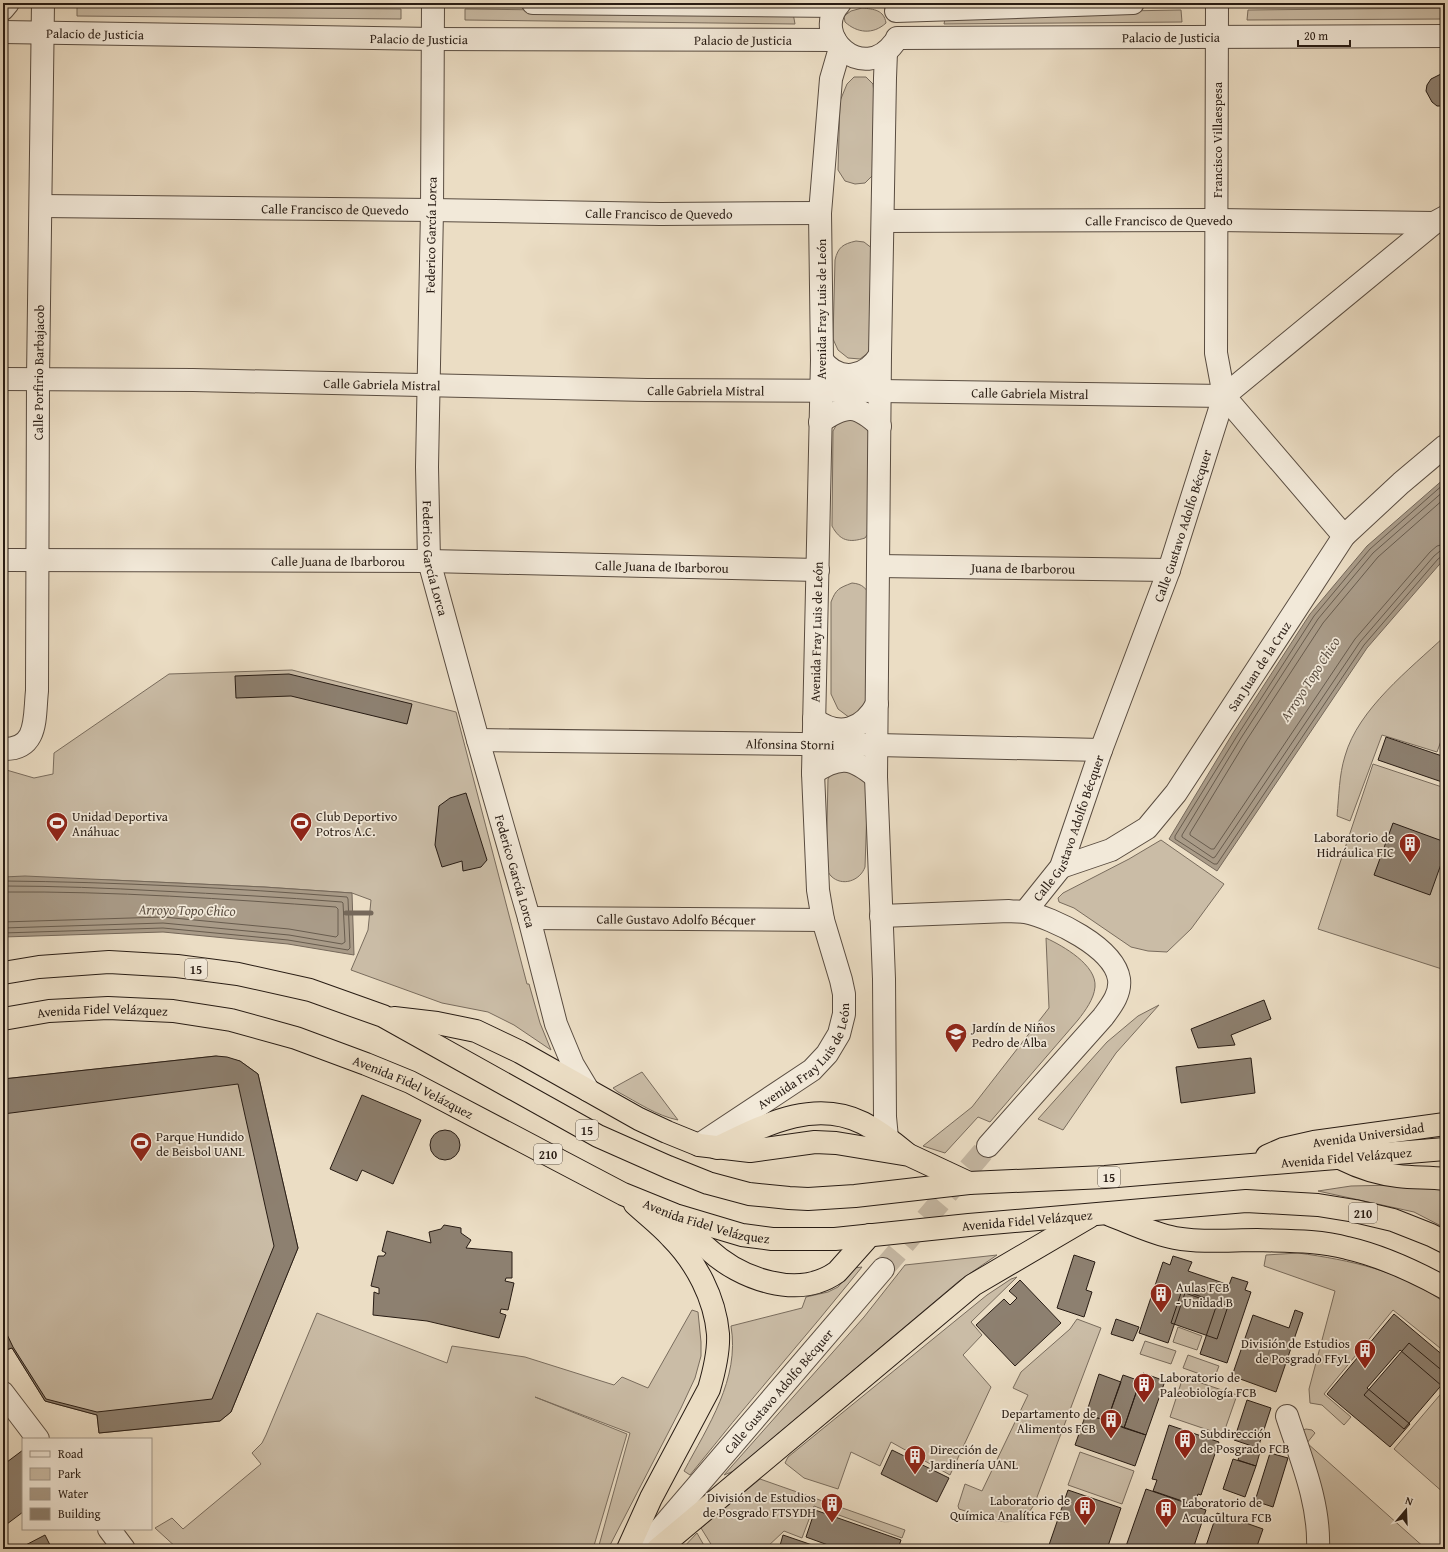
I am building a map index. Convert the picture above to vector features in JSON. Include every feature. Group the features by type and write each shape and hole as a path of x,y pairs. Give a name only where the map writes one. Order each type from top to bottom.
{"highway":[{"name":"Avenida Fidel Velázquez","path":"3,973 39,967 110,962 177,966 238,974 310,990 383,1016 598,1136 708,1183 749,1194 808,1199 855,1196 969,1184 1105,1177 1440,1149"},
{"name":"Avenida Fidel Velázquez","path":"3,1020 50,1011 108,1008 173,1011 231,1020 296,1038 410,1082 623,1194 675,1215 742,1235 772,1239 835,1239 1246,1201 1324,1206 1374,1216 1393,1220 1445,1242"},
{"path":"383,1016 437,1023 476,1031 499,1041 639,1119 667,1132 708,1146 750,1151 815,1142 836,1143 909,1155"},
{"path":"708,1146 777,1120 803,1114 824,1113 846,1117 863,1123 887,1138 909,1155 969,1184"},
{"name":"Avenida Universidad","path":"1248,1165 1265,1156 1298,1145 1445,1124"},
{"path":"1339,1158 1380,1174 1445,1179"},
{"path":"623,1194 671,1237 690,1259 711,1300 718,1336 713,1374 709,1389 652,1498 628,1549"},
{"path":"658,1549 973,1285 1099,1214 1175,1238 1199,1240 1304,1241 1347,1248 1389,1261 1420,1274 1445,1288"},
{"path":"675,1215 708,1250 725,1262 754,1278 777,1284 811,1284 831,1277 870,1235"}],"street":[{"path":"3,9 8,3"},
{"name":"Calle Porfirio Barbajacob","path":"3,749 17,748 28,741 32,730 37,691 38,379 44,3"},
{"name":"Federico García Lorca","path":"433,3 432,210 427,467 429,561 529,918 556,1024 573,1065 588,1090"},
{"path":"533,3 839,4"},
{"path":"887,1138 884,1117 884,979 876,777 884,78 892,45 899,29 899,20 893,5 1133,3"},
{"name":"Francisco Villaespesa","path":"1217,3 1216,353 1224,396"},
{"path":"839,4 833,14 831,22 832,32 837,44 848,54 858,58 868,59 878,57 892,45"},
{"name":"Palacio de Justicia","path":"3,32 837,44"},
{"name":"Palacio de Justicia","path":"892,45 1217,37 1445,36"},
{"name":"Avenida Fray Luis de León","path":"708,1146 812,1070 827,1054 838,1034 844,1014 844,994 823,920 818,890 813,773 818,570 820,391 822,360 820,213 831,79 837,44"},
{"path":"831,79 845,67 852,65 870,66 881,72 884,78"},
{"name":"Calle Francisco de Quevedo","path":"41,206 660,214 820,213"},
{"path":"1344,536 1224,396 1440,220"},
{"name":"Calle Francisco de Quevedo","path":"883,221 1440,220"},
{"path":"822,360 826,366 834,370 844,374 853,375 867,370 874,364 880,354"},
{"name":"Calle Gabriela Mistral","path":"3,379 193,380 428,384 647,390 880,391 1224,396"},
{"name":"Calle Gustavo Adolfo Bécquer","path":"1025,912 1061,867 1101,750 1168,570 1224,396"},
{"path":"820,422 841,410 850,408 869,416 880,426"},
{"name":"San Juan de la Cruz","path":"1061,867 1111,850 1147,828 1176,793 1344,536 1401,483 1445,446"},
{"name":"Calle Juana de Ibarborou","path":"3,560 429,561 818,570"},
{"name":"Juana de Ibarborou","path":"878,566 1168,570"},
{"path":"814,719 822,726 848,729 864,722 877,704"},
{"name":"Alfonsina Storni","path":"478,740 877,745 1101,750"},
{"path":"813,773 826,764 844,761 854,762 865,768 876,777"},
{"name":"Calle Gustavo Adolfo Bécquer","path":"882,916 1009,911 1025,912 1071,930 1093,944 1107,956 1116,970 1119,980 1118,988 1113,1003 1103,1017 988,1146"},
{"name":"Calle Gustavo Adolfo Bécquer","path":"529,918 823,920"},
{"name":"Calle Gustavo Adolfo Bécquer","path":"643,1549 675,1514 883,1269"},
{"path":"3,1393 37,1438"},
{"path":"1287,1416 1314,1502 1318,1523 1318,1549"},
{"name":"Calle Gustavo Adolfo Bécquer","path":"658,1549 671,1528 675,1514"},
{"path":"109,1530 124,1549"}],"green space":[{"path":"77,6 401,9 401,19 77,16"},
{"path":"862,8 878,11 883,15 886,23 876,29 865,31 850,26 845,22 844,16 851,11"},
{"path":"1445,8 1445,19 1247,20 1248,10"},
{"path":"465,9 793,13 795,24 465,20"},
{"path":"1181,10 1182,22 944,24 946,14"},
{"path":"854,77 866,77 873,84 875,102 873,175 865,183 855,184 845,181 838,170 840,101 847,84"},
{"path":"856,241 864,242 873,249 874,340 868,353 860,359 848,358 838,350 833,339 835,260 842,247 848,243"},
{"path":"854,415 874,430 872,528 865,538 846,540 838,535 832,526 833,431 837,424"},
{"path":"852,583 859,584 864,587 871,598 869,706 850,718 838,709 831,694 831,602 838,590"},
{"path":"1445,636 1445,730 1437,752 1382,735 1350,821 1337,816 1340,778 1343,763 1352,739 1361,722 1373,706 1401,676"},
{"name":"Club Deportivo Potros A.C.","path":"292,670 456,712 527,984 529,984 540,1023 551,1050 514,1025 488,1012 442,1003 351,970 368,930 371,900 352,893 264,887 111,880 3,880 3,769 34,778 53,774 54,753 169,674"},
{"path":"1373,764 1445,788 1445,970 1318,929"},
{"path":"839,768 868,780 865,867 863,872 855,879 845,882 831,876 826,867 828,779 832,772"},
{"path":"1161,840 1224,884 1191,929 1167,952 1148,951 1131,947 1074,908 1059,902 1058,898 1063,893 1129,859"},
{"path":"1046,938 1070,951 1091,971 1095,987 1089,1005 1078,1020 990,1122 978,1117 945,1153 923,1146 972,1107 1049,1008"},
{"path":"1159,1005 1116,1053 1063,1130 1038,1119 1107,1042 1138,1016"},
{"name":"Parque Hundido de Beisbol UANL","path":"216,1056 240,1061 258,1074 298,1248 231,1412 220,1421 99,1433 97,1415 45,1401 12,1348 3,1351 3,1079"},
{"path":"642,1072 678,1120 655,1112 613,1088"},
{"path":"1395,1185 1445,1188 1445,1228 1414,1212 1318,1191 1351,1186"},
{"path":"1298,1253 1356,1263 1393,1275 1428,1292 1445,1303 1445,1352 1393,1310 1324,1394 1351,1417 1344,1425 1322,1405 1310,1403 1309,1389 1335,1291 1264,1266 1266,1255"},
{"path":"997,1255 959,1281 734,1471 724,1475 864,1317 905,1265"},
{"path":"862,1267 690,1475 684,1471 720,1402 731,1365 733,1346 731,1326 802,1308 806,1297 828,1292 838,1287 854,1268"},
{"path":"1017,1277 971,1322 982,1335 963,1355 991,1387 950,1475 891,1442 880,1466 851,1452 838,1489 804,1478 785,1463 788,1457 987,1295 1011,1279"},
{"path":"692,1310 698,1312 701,1342 701,1356 695,1378 608,1549 598,1549 630,1433 535,1397 627,1434 593,1549 178,1549 155,1528 172,1518 183,1529 261,1464 252,1453 262,1443 266,1435 317,1313 447,1363 452,1346 525,1357 614,1385 622,1377 648,1388"},
{"path":"1077,1319 1101,1328 1034,1505 1027,1514 1009,1522 989,1519 959,1509 958,1506 965,1484 982,1491 1028,1395 1013,1388 1021,1372 1070,1329"},
{"path":"1178,1327 1202,1336 1197,1350 1173,1342"},
{"path":"1145,1341 1176,1351 1171,1364 1140,1354"},
{"path":"1188,1355 1219,1366 1214,1379 1183,1368"},
{"path":"1183,1377 1237,1395 1223,1435 1170,1417"},
{"path":"1445,1389 1445,1494 1394,1449"},
{"path":"1303,1430 1312,1430 1315,1433 1307,1443 1426,1549 1328,1549 1323,1495 1304,1438"},
{"path":"1080,1452 1134,1471 1122,1504 1068,1485"},
{"path":"760,1479 905,1530 902,1538 814,1506 802,1538 784,1531 765,1549 714,1549 701,1528"},
{"path":"697,1533 706,1549 682,1549"}],"water":[{"path":"1445,478 1445,558 1367,648 1217,871 1169,839 1233,733 1310,614 1367,546"},
{"path":"25,876 264,887 352,893 354,955 288,944 163,932 3,937 3,877"}],"building":[{"path":"1443,69 1445,69 1445,112 1443,106 1437,106 1432,102 1426,91 1427,85 1431,79 1443,73"},
{"path":"289,674 412,704 407,724 291,696 236,698 235,676"},
{"path":"1386,737 1445,757 1445,783 1378,760"},
{"path":"466,793 487,860 481,867 463,871 462,861 442,867 435,845 439,806 450,798"},
{"name":"Laboratorio de Hidráulica FIC","path":"1393,823 1445,842 1445,853 1430,895 1374,875"},
{"path":"1264,1000 1271,1019 1231,1035 1235,1045 1198,1048 1191,1029"},
{"path":"216,1056 227,1057 240,1061 258,1074 298,1248 231,1412 220,1421 99,1433 97,1415 45,1401 12,1348 3,1351 3,1326 13,1347 46,1399 97,1412 212,1399 274,1246 238,1084 3,1114 3,1079"},
{"path":"1251,1058 1255,1093 1181,1103 1176,1067"},
{"path":"362,1095 421,1120 393,1184 362,1170 357,1181 330,1169"},
{"path":"445,1130 456,1134 460,1145 456,1156 445,1160 434,1156 430,1145 434,1134"},
{"path":"444,1225 461,1228 461,1233 471,1240 466,1248 512,1252 512,1278 506,1278 505,1281 514,1283 508,1310 501,1309 500,1313 506,1315 499,1338 427,1321 373,1315 374,1292 379,1294 379,1288 371,1286 378,1256 384,1256 386,1253 382,1251 387,1231 431,1243 429,1232 441,1229"},
{"path":"1074,1255 1095,1262 1086,1290 1092,1292 1084,1317 1057,1308"},
{"name":"Aulas FCB - Unidad B","path":"1173,1256 1192,1262 1188,1271 1229,1285 1232,1277 1248,1282 1245,1290 1251,1292 1227,1363 1200,1354 1217,1304 1185,1293 1168,1343 1139,1333 1163,1262 1170,1265"},
{"path":"1020,1280 1061,1323 1015,1366 976,1325 1004,1299 1010,1305 1017,1298 1009,1291"},
{"path":"1182,1290 1228,1306 1217,1339 1171,1323"},
{"path":"1295,1310 1303,1313 1276,1392 1232,1376 1253,1315 1289,1328"},
{"name":"División de Estudios de Posgrado FFyL","path":"1394,1314 1445,1357 1445,1383 1442,1386 1400,1350 1367,1388 1410,1424 1390,1447 1327,1394"},
{"path":"1116,1319 1139,1327 1133,1341 1111,1334"},
{"path":"1409,1343 1445,1373 1445,1381 1404,1429 1364,1395"},
{"name":"Laboratorio de Paleobiología FCB","path":"1143,1373 1165,1381 1146,1435 1124,1428"},
{"path":"1099,1374 1121,1382 1107,1421 1086,1414"},
{"path":"1123,1375 1140,1381 1124,1428 1107,1421"},
{"path":"1247,1400 1271,1408 1258,1448 1234,1440"},
{"name":"Departamento de Alimentos FCB","path":"1086,1414 1146,1435 1135,1466 1075,1445"},
{"name":"Subdirección de Posgrado FCB","path":"1169,1425 1219,1442 1201,1495 1198,1494 1194,1505 1153,1491 1157,1480 1152,1479"},
{"path":"1242,1446 1260,1452 1256,1466 1238,1460"},
{"name":"Dirección de Jardinería UANL","path":"892,1450 949,1478 937,1502 881,1474"},
{"path":"22,1451 22,1513 3,1527 3,1465"},
{"path":"1270,1453 1288,1458 1273,1507 1255,1501"},
{"path":"1233,1459 1256,1466 1245,1497 1223,1489"},
{"name":"Laboratorio de Acuacultura FCB","path":"1146,1489 1206,1510 1193,1549 1125,1549"},
{"name":"Laboratorio de Química Analítica FCB","path":"1068,1490 1121,1508 1107,1549 1061,1549 1049,1545"},
{"name":"División de Estudios de Posgrado FTSYDH","path":"815,1510 901,1540 898,1549 839,1549 806,1537"},
{"path":"1217,1513 1263,1529 1256,1549 1205,1549"},
{"path":"45,1535 52,1549 18,1549"},
{"path":"783,1535 824,1549 779,1549"}],"waterway":[{"name":"Arroyo Topo Chico","path":"346,913 371,913"}],"tunnel":[{"path":"883,1269 988,1146"}],"place":[{"name":"Unidad Deportiva Anáhuac","path":"57,842"},
{"name":"Club Deportivo Potros A.C.","path":"301,842"},
{"name":"Laboratorio de Hidráulica FIC","path":"1410,864"},
{"name":"Jardín de Niños Pedro de Alba","path":"956,1054"},
{"name":"Parque Hundido de Beisbol UANL","path":"141,1162"},
{"name":"Aulas FCB - Unidad B","path":"1161,1314"},
{"name":"División de Estudios de Posgrado FFyL","path":"1365,1370"},
{"name":"Laboratorio de Paleobiología FCB","path":"1144,1404"},
{"name":"Departamento de Alimentos FCB","path":"1111,1440"},
{"name":"Subdirección de Posgrado FCB","path":"1185,1460"},
{"name":"Dirección de Jardinería UANL","path":"915,1476"},
{"name":"División de Estudios de Posgrado FTSYDH","path":"832,1524"},
{"name":"Laboratorio de Química Analítica FCB","path":"1085,1526"},
{"name":"Laboratorio de Acuacultura FCB","path":"1166,1528"}]}
